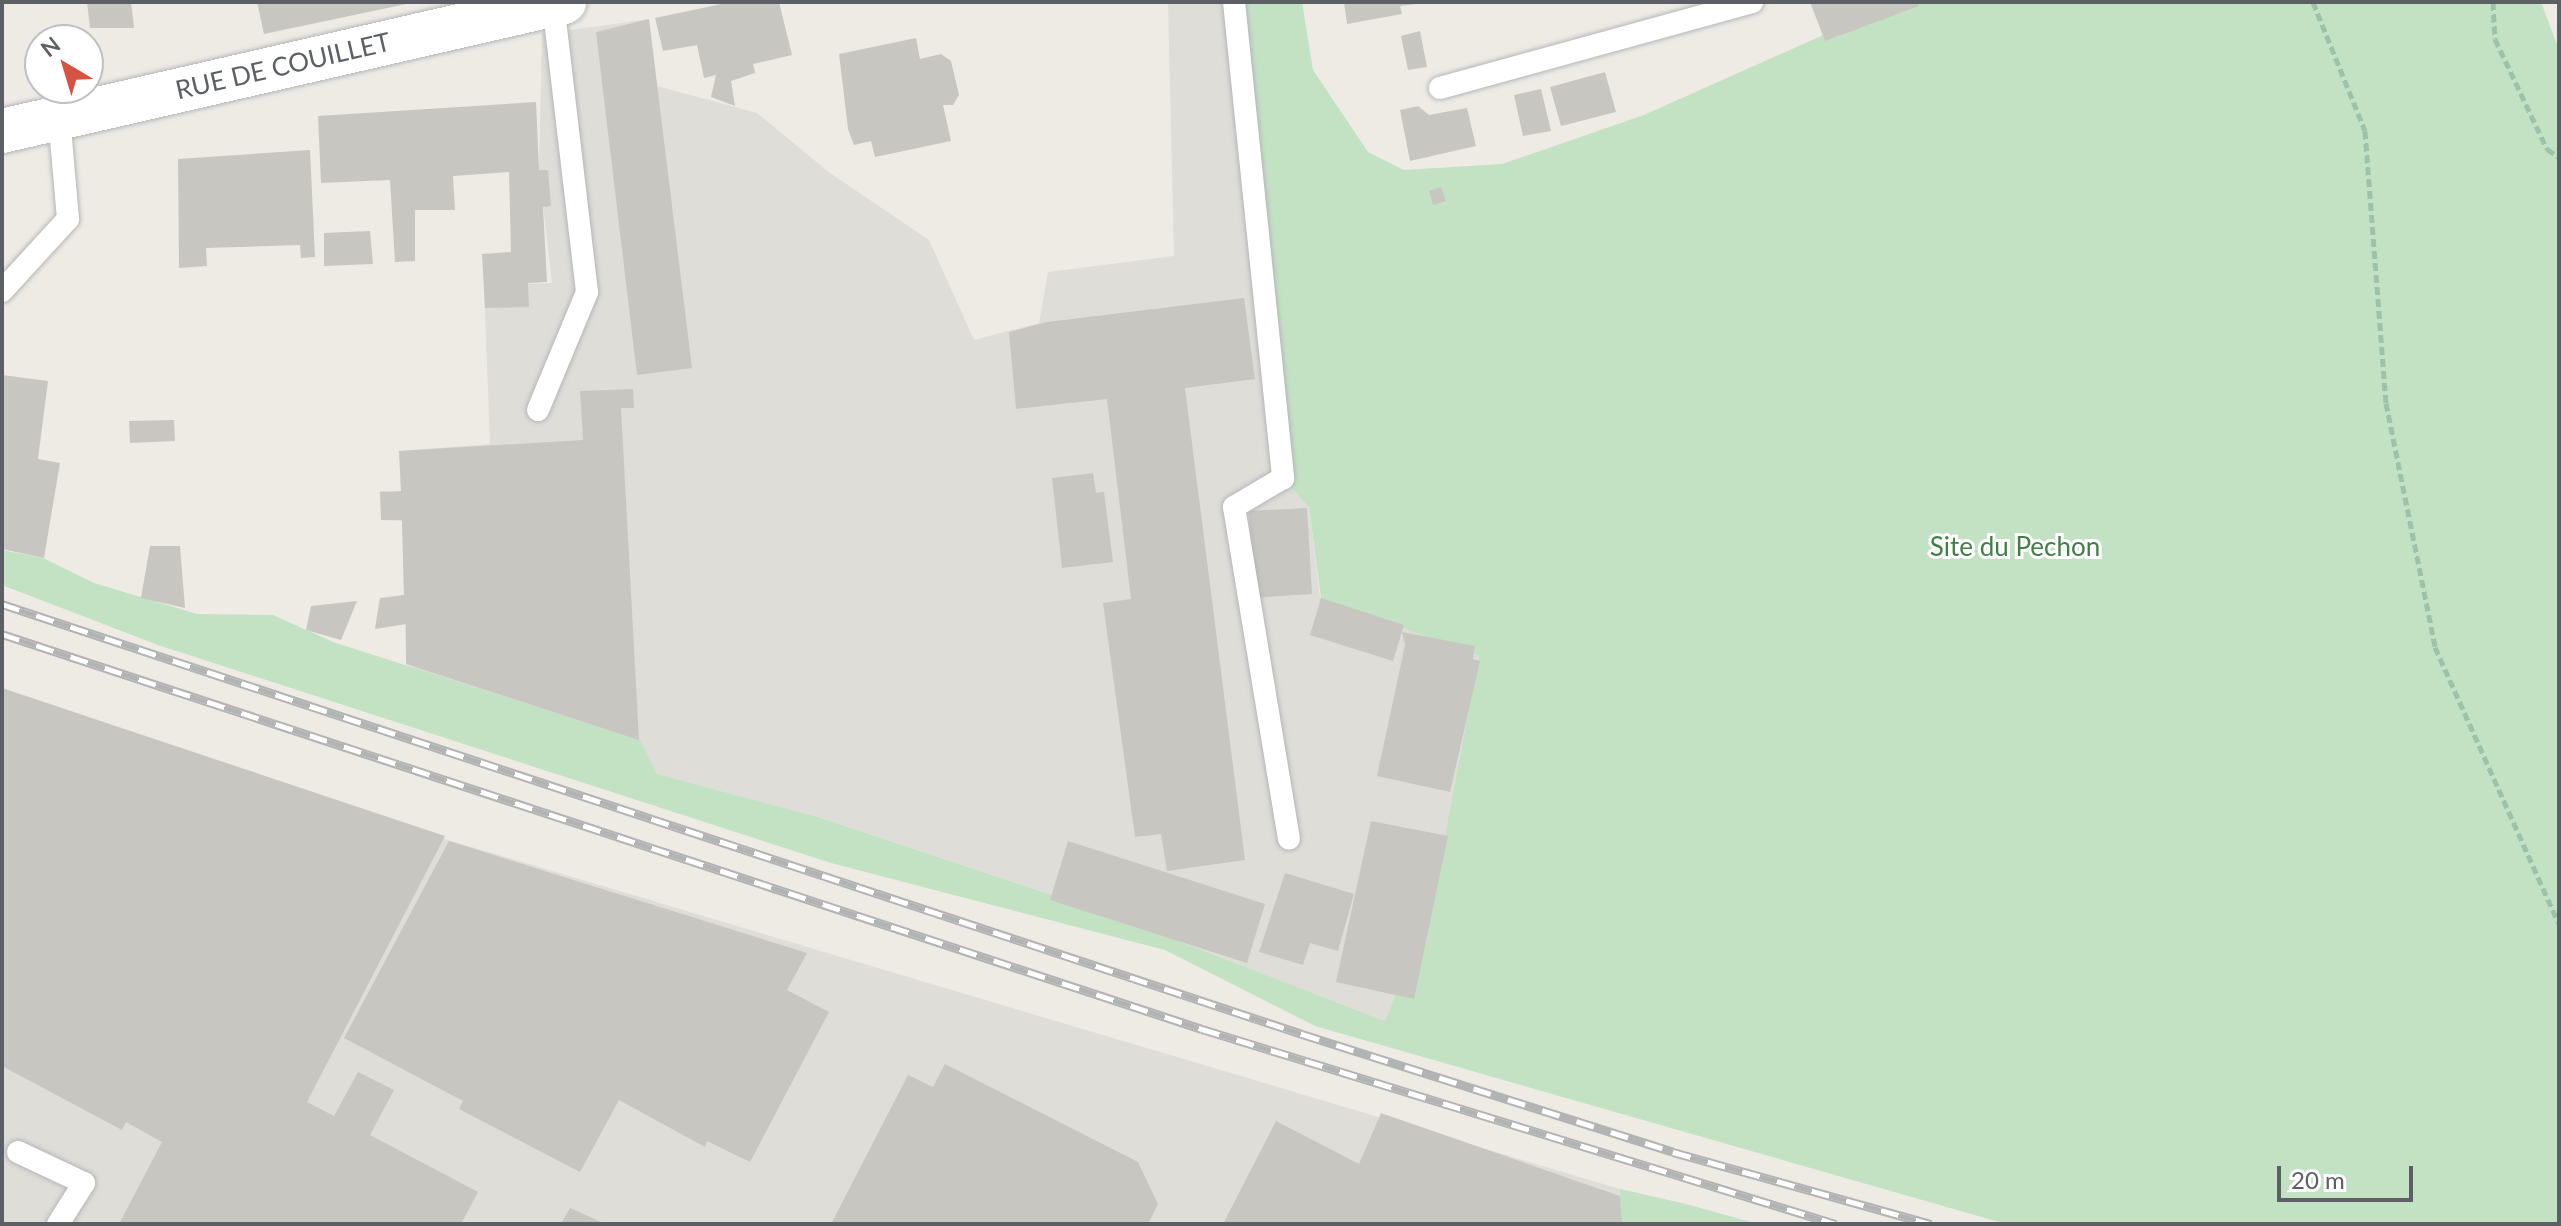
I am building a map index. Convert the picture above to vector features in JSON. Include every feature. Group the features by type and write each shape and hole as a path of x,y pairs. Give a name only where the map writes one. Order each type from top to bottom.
{"street":[{"name":"RUE DE COUILLET","path":"2,131 558,3"}],"lane":[{"path":"1234,2 1283,478 1234,507 1289,838"},
{"path":"538,410 587,292 558,3"},
{"path":"1440,88 1744,3"},
{"path":"2,291 68,219 59,117"},
{"path":"18,1152 84,1183 58,1224"}],"path":[{"path":"2313,2 2365,131 2386,403 2435,647 2559,924"},
{"path":"2493,2 2495,39 2547,149 2559,157"}],"shaded area":[{"path":"1168,2 1241,2 1283,477 1309,507 1320,597 1479,656 1432,903 1385,1021 1109,914 818,817 657,774 406,664 405,624 375,629 380,599 404,595 402,521 382,520 380,491 401,492 399,451 490,444 484,285 552,283 539,170 542,34 649,19 657,86 757,113 830,173 929,240 974,340 1039,323 1048,272 1174,256"},
{"path":"2,688 448,840 1620,1189 1619,1224 2,1224"}],"green space":[{"name":"Site du Pechon","path":"1241,2 1302,2 1313,70 1368,152 1404,170 1502,164 1644,115 1897,2 2541,2 2559,50 2559,1224 2006,1224 1315,1026 1165,950 831,863 158,645 2,585 2,550 43,558 94,583 197,614 273,615 333,642 640,740 657,774 818,817 1109,914 1385,1021 1432,903 1479,656 1321,598 1309,507 1283,478"},
{"path":"1620,1189 1686,1204 1758,1224 1619,1224"}],"building":[{"path":"87,2 131,2 134,28 104,28 104,24 90,24"},
{"path":"257,2 410,2 411,3 264,34"},
{"path":"731,2 779,2 792,55 753,64 755,73 731,81 735,106 711,97 716,75 704,78 697,45 663,51 655,18"},
{"path":"1344,2 1416,4 1400,6 1402,14 1347,24"},
{"path":"1810,2 1917,2 1919,6 1825,41"},
{"path":"649,19 692,368 637,375 596,32"},
{"path":"1420,31 1427,67 1408,70 1401,36"},
{"path":"916,38 920,59 941,54 951,61 959,95 953,105 943,105 951,141 875,157 871,141 854,145 848,129 839,54"},
{"path":"1605,72 1616,112 1561,126 1550,87"},
{"path":"1541,89 1551,131 1523,136 1514,95"},
{"path":"536,102 539,170 548,170 551,206 543,207 547,282 528,283 529,307 485,308 482,254 511,252 509,172 453,176 455,210 415,210 415,261 395,262 390,180 321,183 318,116"},
{"path":"1418,106 1429,115 1467,108 1476,146 1410,161 1400,110"},
{"path":"310,150 315,257 301,258 300,245 206,248 207,266 179,268 178,159"},
{"path":"1441,187 1446,201 1433,205 1429,191"},
{"path":"370,231 373,264 324,266 324,233"},
{"path":"1244,298 1255,379 1185,388 1245,860 1167,871 1161,834 1135,837 1103,603 1131,599 1107,399 1016,409 1009,332 1047,322"},
{"path":"2,375 48,381 38,459 60,463 44,558 2,549"},
{"path":"633,389 634,408 621,408 639,740 406,664 406,624 375,629 380,598 404,595 402,520 381,520 380,492 401,491 399,451 583,440 580,391"},
{"path":"174,420 175,441 130,443 129,421"},
{"path":"1093,473 1096,493 1104,492 1113,562 1062,568 1052,478"},
{"path":"1307,508 1312,594 1253,598 1249,511"},
{"path":"150,546 180,546 185,608 141,598"},
{"path":"1321,598 1404,625 1393,661 1310,635"},
{"path":"357,601 341,640 306,630 311,606"},
{"path":"1402,632 1475,646 1473,659 1480,661 1450,792 1377,776 1405,645"},
{"path":"2,688 445,836 307,1102 334,1116 358,1072 394,1090 370,1135 478,1192 461,1224 119,1224 162,1142 126,1122 122,1130 2,1066"},
{"path":"1371,821 1448,836 1414,999 1336,982"},
{"path":"449,841 807,953 787,990 829,1012 750,1162 707,1141 705,1147 619,1100 580,1172 459,1109 463,1101 344,1038"},
{"path":"1068,841 1265,904 1247,963 1050,900"},
{"path":"1285,873 1354,894 1338,951 1310,943 1303,965 1259,952"},
{"path":"945,1064 1138,1162 1158,1204 1148,1224 831,1224 908,1075 933,1087"},
{"path":"1381,1113 1620,1196 1622,1224 1223,1224 1276,1121 1359,1164"},
{"path":"570,1208 597,1220 605,1224 561,1224"}],"railway":[{"path":"2,604 1302,1034 1673,1152 1931,1224"},
{"path":"2,634 1202,1029 1836,1224"}]}
